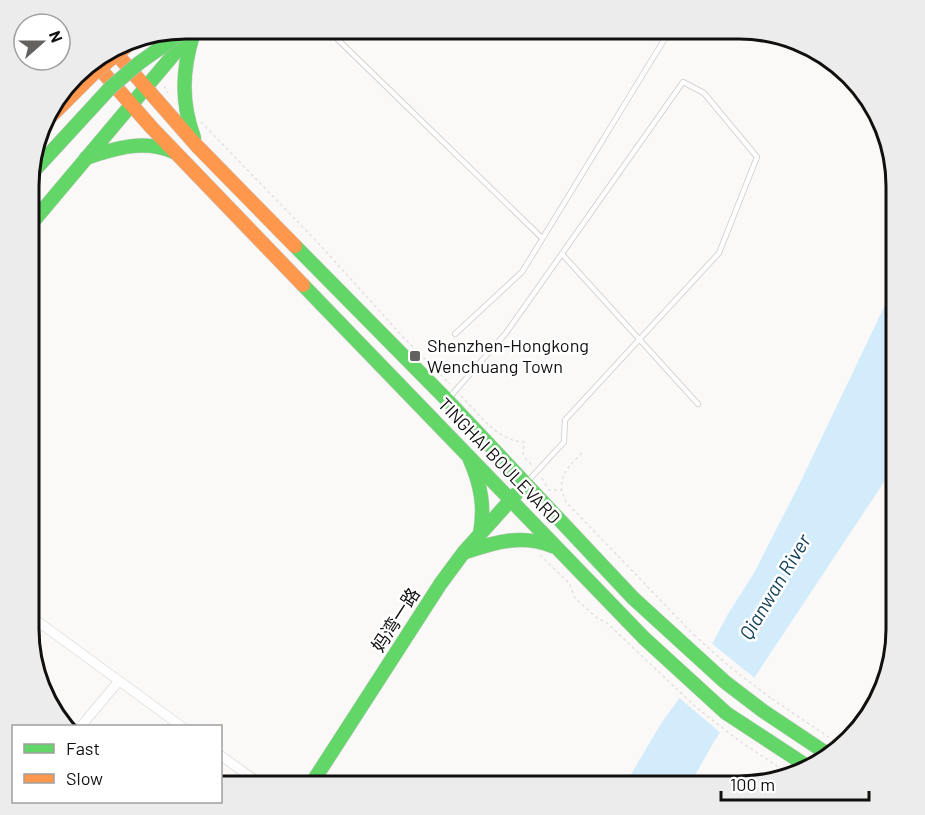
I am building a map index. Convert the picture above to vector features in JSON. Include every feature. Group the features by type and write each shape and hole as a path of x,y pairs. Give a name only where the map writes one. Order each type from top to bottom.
{"main road":[{"path":"39,215 186,39"},
{"path":"192,39 184,68 182,94 185,112 197,146"},
{"path":"41,163 111,87 171,40"},
{"name":"TINGHAI BOULEVARD","path":"118,56 197,146 451,396 525,484 633,598 724,682 822,750"},
{"name":"TINGHAI BOULEVARD","path":"99,68 178,154 559,550 670,662 709,699 749,730 801,762"},
{"path":"68,98 93,73"},
{"path":"86,158 113,149 142,144 167,148 178,154"},
{"path":"466,453 483,496 484,508 480,534"},
{"name":"妈湾一路","path":"316,776 441,583 464,552 525,484"},
{"path":"464,552 513,538 536,540 559,550"}],"street":[{"path":"39,622 180,725"},
{"path":"82,725 119,681"},
{"path":"222,756 249,776"}],"lane":[{"path":"337,39 542,238"},
{"path":"455,334 522,272 665,39"},
{"path":"451,396 506,333 683,82 704,93 757,157 719,253 565,420 564,442 525,484"},
{"path":"561,254 699,404"}],"path":[{"path":"201,122 320,244 403,337 451,396 502,436 516,442 524,442 523,458"},
{"path":"582,453 564,472 562,490 566,502 572,509 694,635 730,667 772,699 834,741"},
{"path":"547,490 562,490"},
{"path":"538,553 569,583 575,598 597,618 607,623 698,709 782,769"}],"water":[{"name":"Qianwan River","path":"886,303 886,479 762,666 695,776 630,776 662,722 694,678 728,614 754,573"}],"pier":[{"path":"710,642 757,680 722,734 677,696"}],"traffic: fast":[{"path":"39,214 187,39"},
{"path":"192,39 184,86 187,112 194,138"},
{"path":"41,163 111,87 172,40"},
{"path":"86,158 130,146 152,146 174,152"},
{"path":"295,246 447,400 633,598 725,682 763,711 821,750"},
{"path":"303,285 644,638 726,713 801,762"},
{"path":"470,460 481,496 480,534"},
{"path":"316,776 441,583 464,552 516,494"},
{"path":"466,552 487,545 519,540 530,540 552,546"}],"traffic: slow":[{"path":"118,56 197,146 295,246"},
{"path":"99,68 152,128 303,285"},
{"path":"67,100 100,68"}],"place":[{"name":"Shenzhen-Hongkong Wenchuang Town","path":"415,356"}]}
